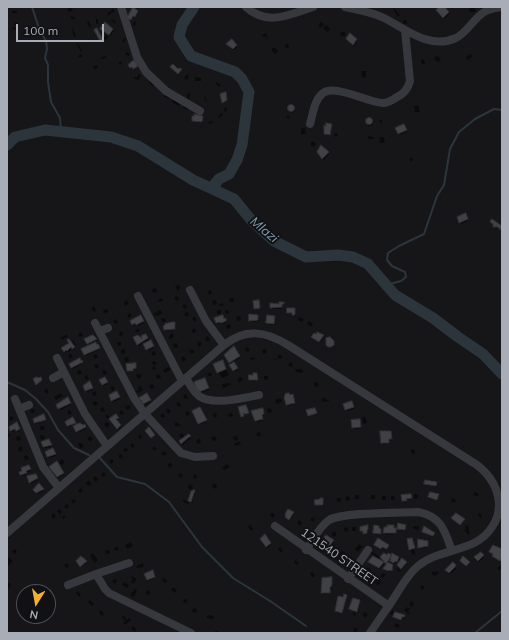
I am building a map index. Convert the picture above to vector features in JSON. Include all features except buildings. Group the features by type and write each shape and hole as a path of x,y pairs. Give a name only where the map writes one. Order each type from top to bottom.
{"street":[{"path":"122,7 137,57 146,72 166,91 200,111"},
{"path":"246,7 262,16 275,19 313,7"},
{"path":"345,7 383,18 427,40 438,41 448,40 463,34 485,12 501,7"},
{"path":"310,124 316,102 324,92 330,90 382,103 391,101 401,95 408,88 410,81 405,30"},
{"path":"190,290 206,321 224,345"},
{"path":"138,296 184,380 198,396 206,400 221,401 259,395"},
{"path":"95,323 134,398 145,414 181,453 195,457 213,456"},
{"path":"100,331 108,328"},
{"path":"7,533 224,345 235,338 251,333 263,334 280,340 482,469 492,480 498,493 499,508 496,520 488,533 471,545 429,559 418,565 370,633"},
{"path":"57,358 89,420 107,446"},
{"path":"53,378 64,372"},
{"path":"15,399 43,467 59,488"},
{"path":"19,409 29,405"},
{"path":"306,550 322,527 336,517 418,512 428,515 440,523 452,551"},
{"name":"121540 STREET","path":"275,526 306,550 389,606"},
{"path":"348,578 368,550"},
{"path":"68,585 129,563"},
{"path":"96,574 102,585 109,593 191,633"}],"waterway":[{"path":"32,7 40,31 46,41 47,49 45,58 48,65 48,82 51,102 60,118 61,131"},
{"path":"194,7 182,25 179,37 191,56 235,72 242,79 249,92 242,145 237,160 229,174 219,179 215,184 215,190"},
{"path":"386,285 401,281 406,277 405,272 392,266 387,260 388,253 424,234 437,196 444,185 450,149 459,132 475,119 494,109 502,110"},
{"name":"Mlazi","path":"7,145 15,137 45,130 111,137 138,146 193,180 234,199 252,221 274,241 306,257 338,255 353,257 368,264 395,295 433,318 483,354 502,374"},
{"path":"7,382 25,390 36,399 48,412 58,430 74,448 89,455"},
{"path":"99,457 117,477 145,484 169,502 202,547 233,578 306,626"},
{"path":"475,633 502,611"}]}
